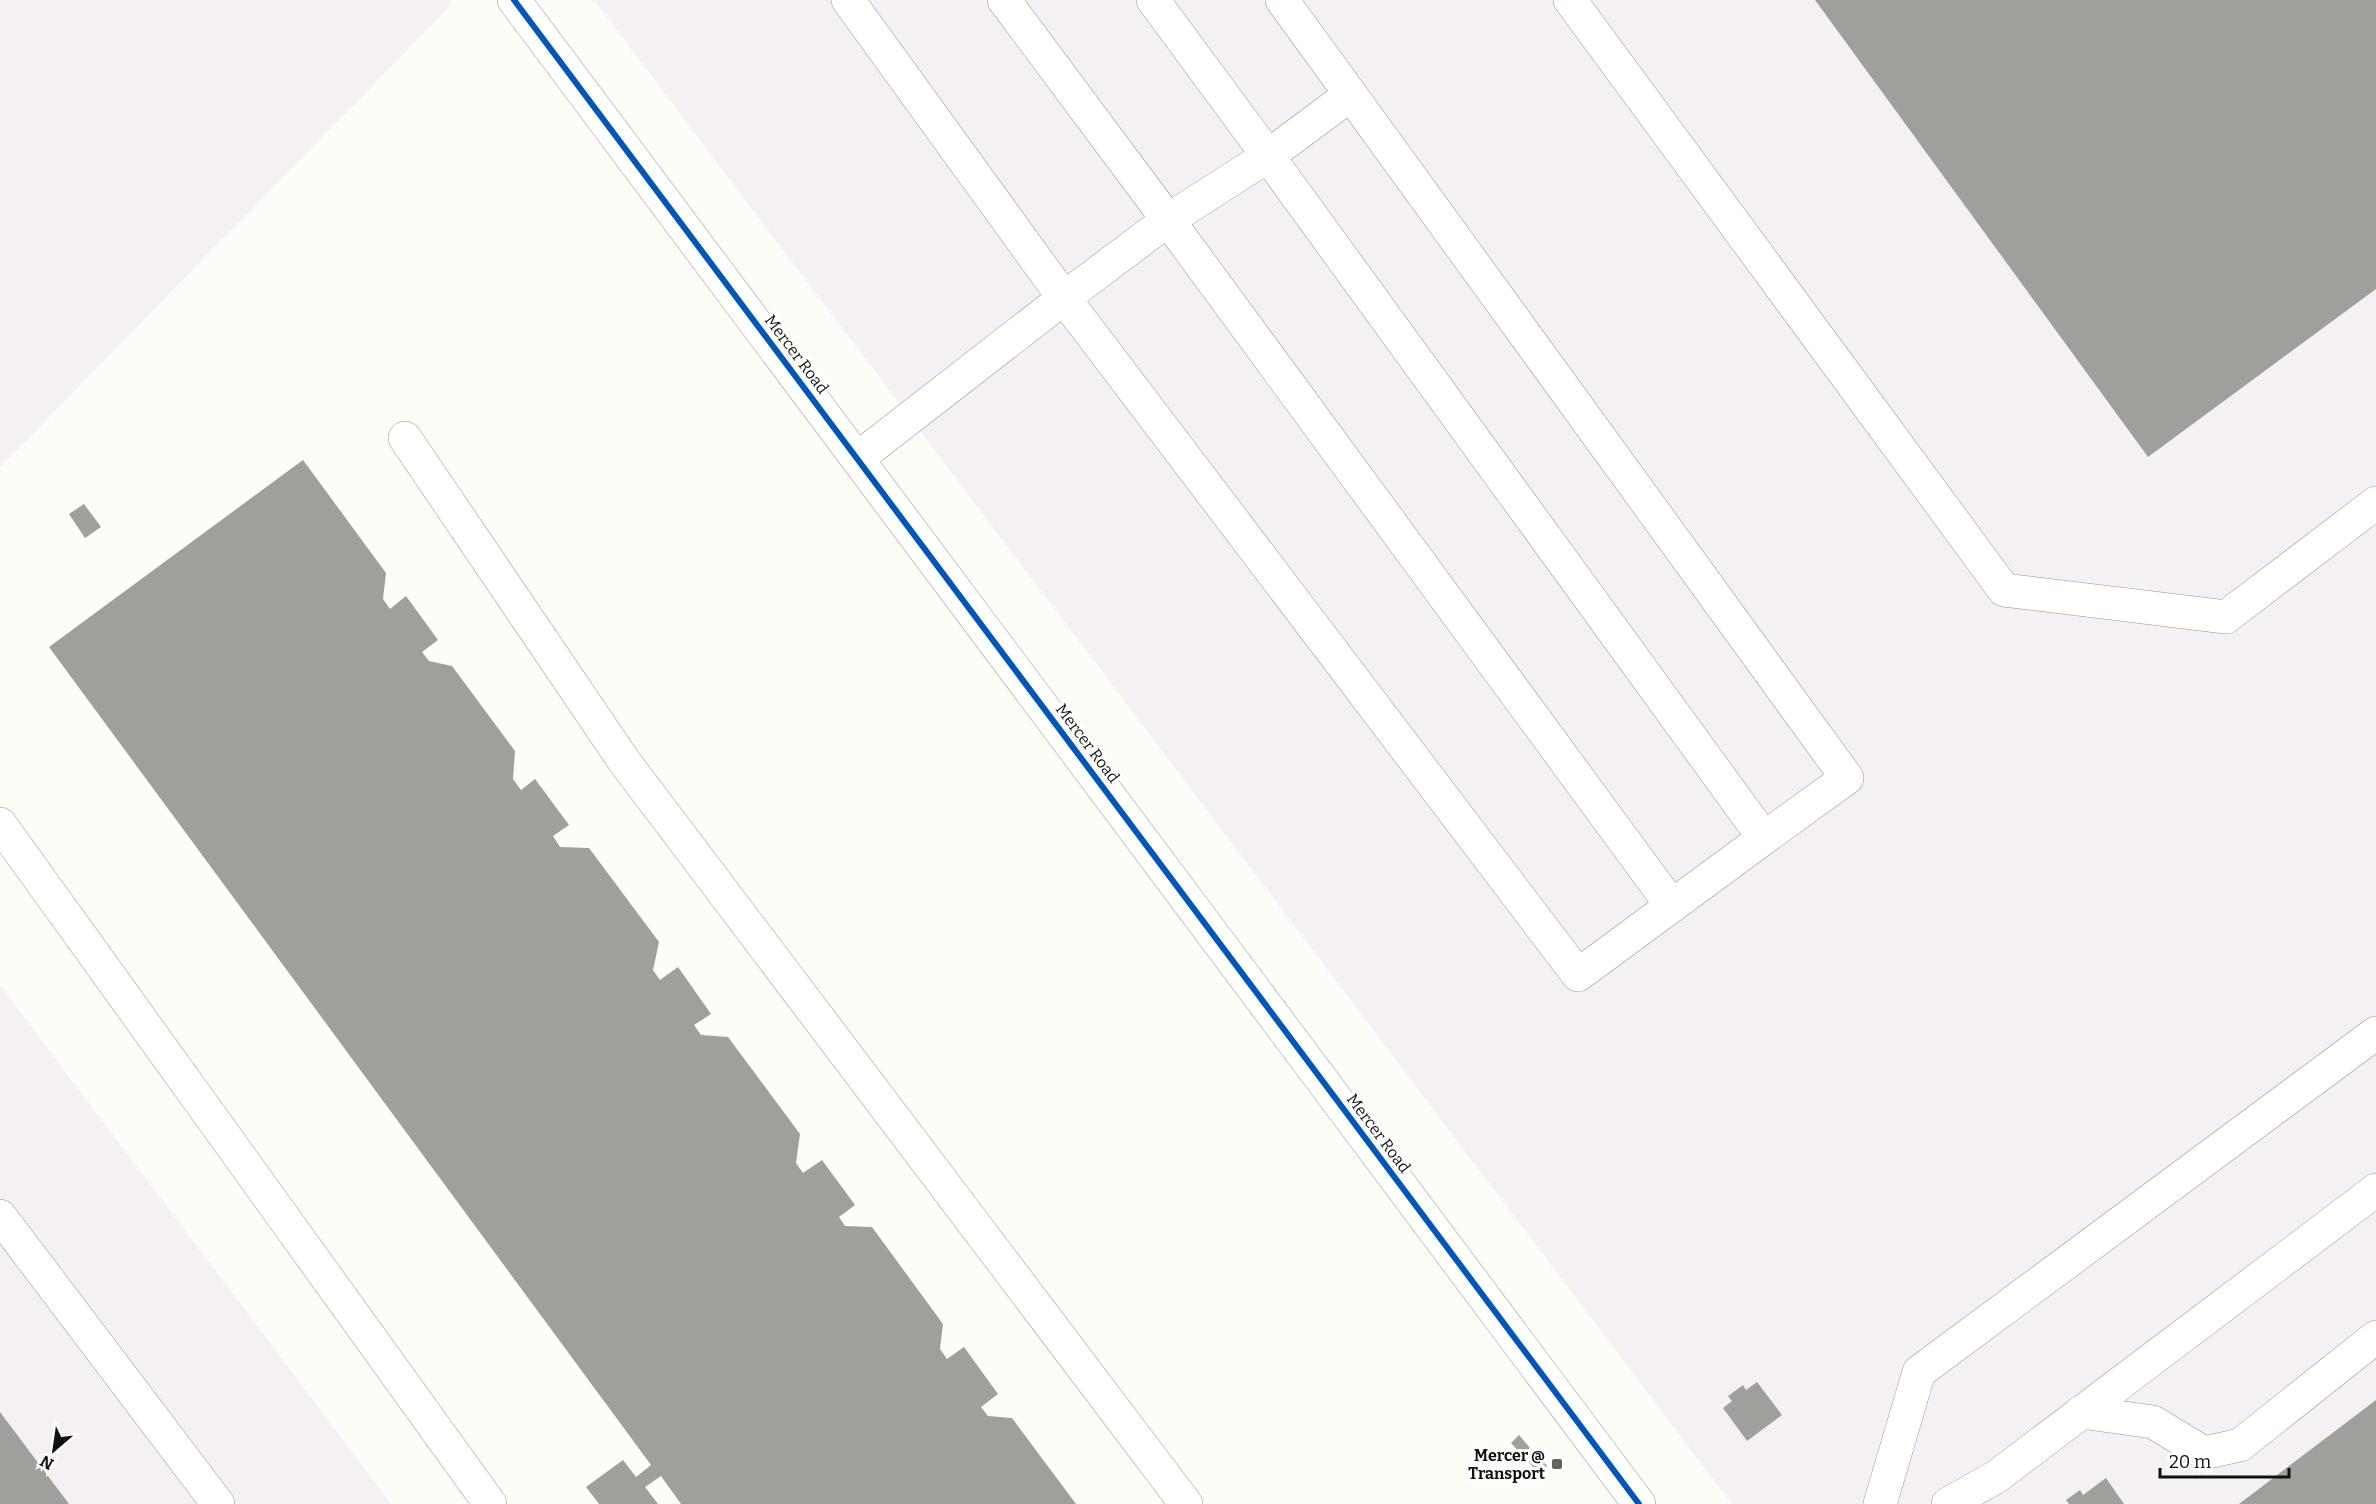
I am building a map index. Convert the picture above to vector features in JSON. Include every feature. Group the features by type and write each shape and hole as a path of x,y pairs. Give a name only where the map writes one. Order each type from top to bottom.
{"street":[{"name":"Mercer Road","path":"514,0 1639,1504"},
{"path":"848,0 1064,298 1578,975 1847,778 1282,0"},
{"path":"1004,0 1672,906"},
{"path":"1153,0 1764,838"},
{"path":"1569,0 2004,590 2226,617 2376,502"},
{"path":"858,458 1168,220 1268,156 1350,94"},
{"path":"405,438 624,761 1186,1504"},
{"path":"0,824 490,1504"},
{"path":"1880,1504 1919,1372 2376,1033"},
{"path":"1948,1504 1996,1477 2376,1190"},
{"path":"0,1216 218,1504"},
{"path":"2081,1412 2153,1422 2204,1453 2240,1444 2376,1337"}],"shaded area":[{"path":"0,0 449,0 452,4 0,467"},
{"path":"594,0 2376,0 2376,1504 1732,1504"},
{"path":"0,985 391,1504 0,1504"}],"building":[{"path":"1815,0 2376,0 2376,289 2148,457"},
{"path":"303,460 386,573 383,599 390,609 406,596 438,640 422,652 429,661 452,666 515,751 513,779 521,790 535,779 569,825 553,836 560,847 589,848 659,942 653,970 660,980 678,967 711,1014 694,1025 701,1035 728,1037 800,1134 796,1163 803,1173 822,1160 855,1205 839,1217 845,1226 872,1227 943,1324 940,1349 947,1359 964,1347 998,1394 981,1407 988,1416 1012,1418 1076,1504 681,1504 661,1476 645,1487 658,1504 599,1504 586,1487 623,1460 636,1477 651,1465 49,647"},
{"path":"84,504 101,527 85,538 69,514"},
{"path":"1757,1382 1782,1415 1747,1441 1723,1408 1732,1401 1728,1396 1743,1385 1746,1390"},
{"path":"2376,1400 2376,1504 2239,1504"},
{"path":"0,1412 69,1504 0,1504"},
{"path":"1519,1435 1530,1448 1522,1455 1511,1443"},
{"path":"1536,1454 1547,1466 1539,1474 1528,1461"},
{"path":"2106,1478 2124,1504 2069,1504 2066,1500 2080,1490 2083,1495"}],"cycle path":[{"path":"514,0 1639,1504"}],"place":[{"name":"Mercer @ Transport","path":"1557,1464"}]}
